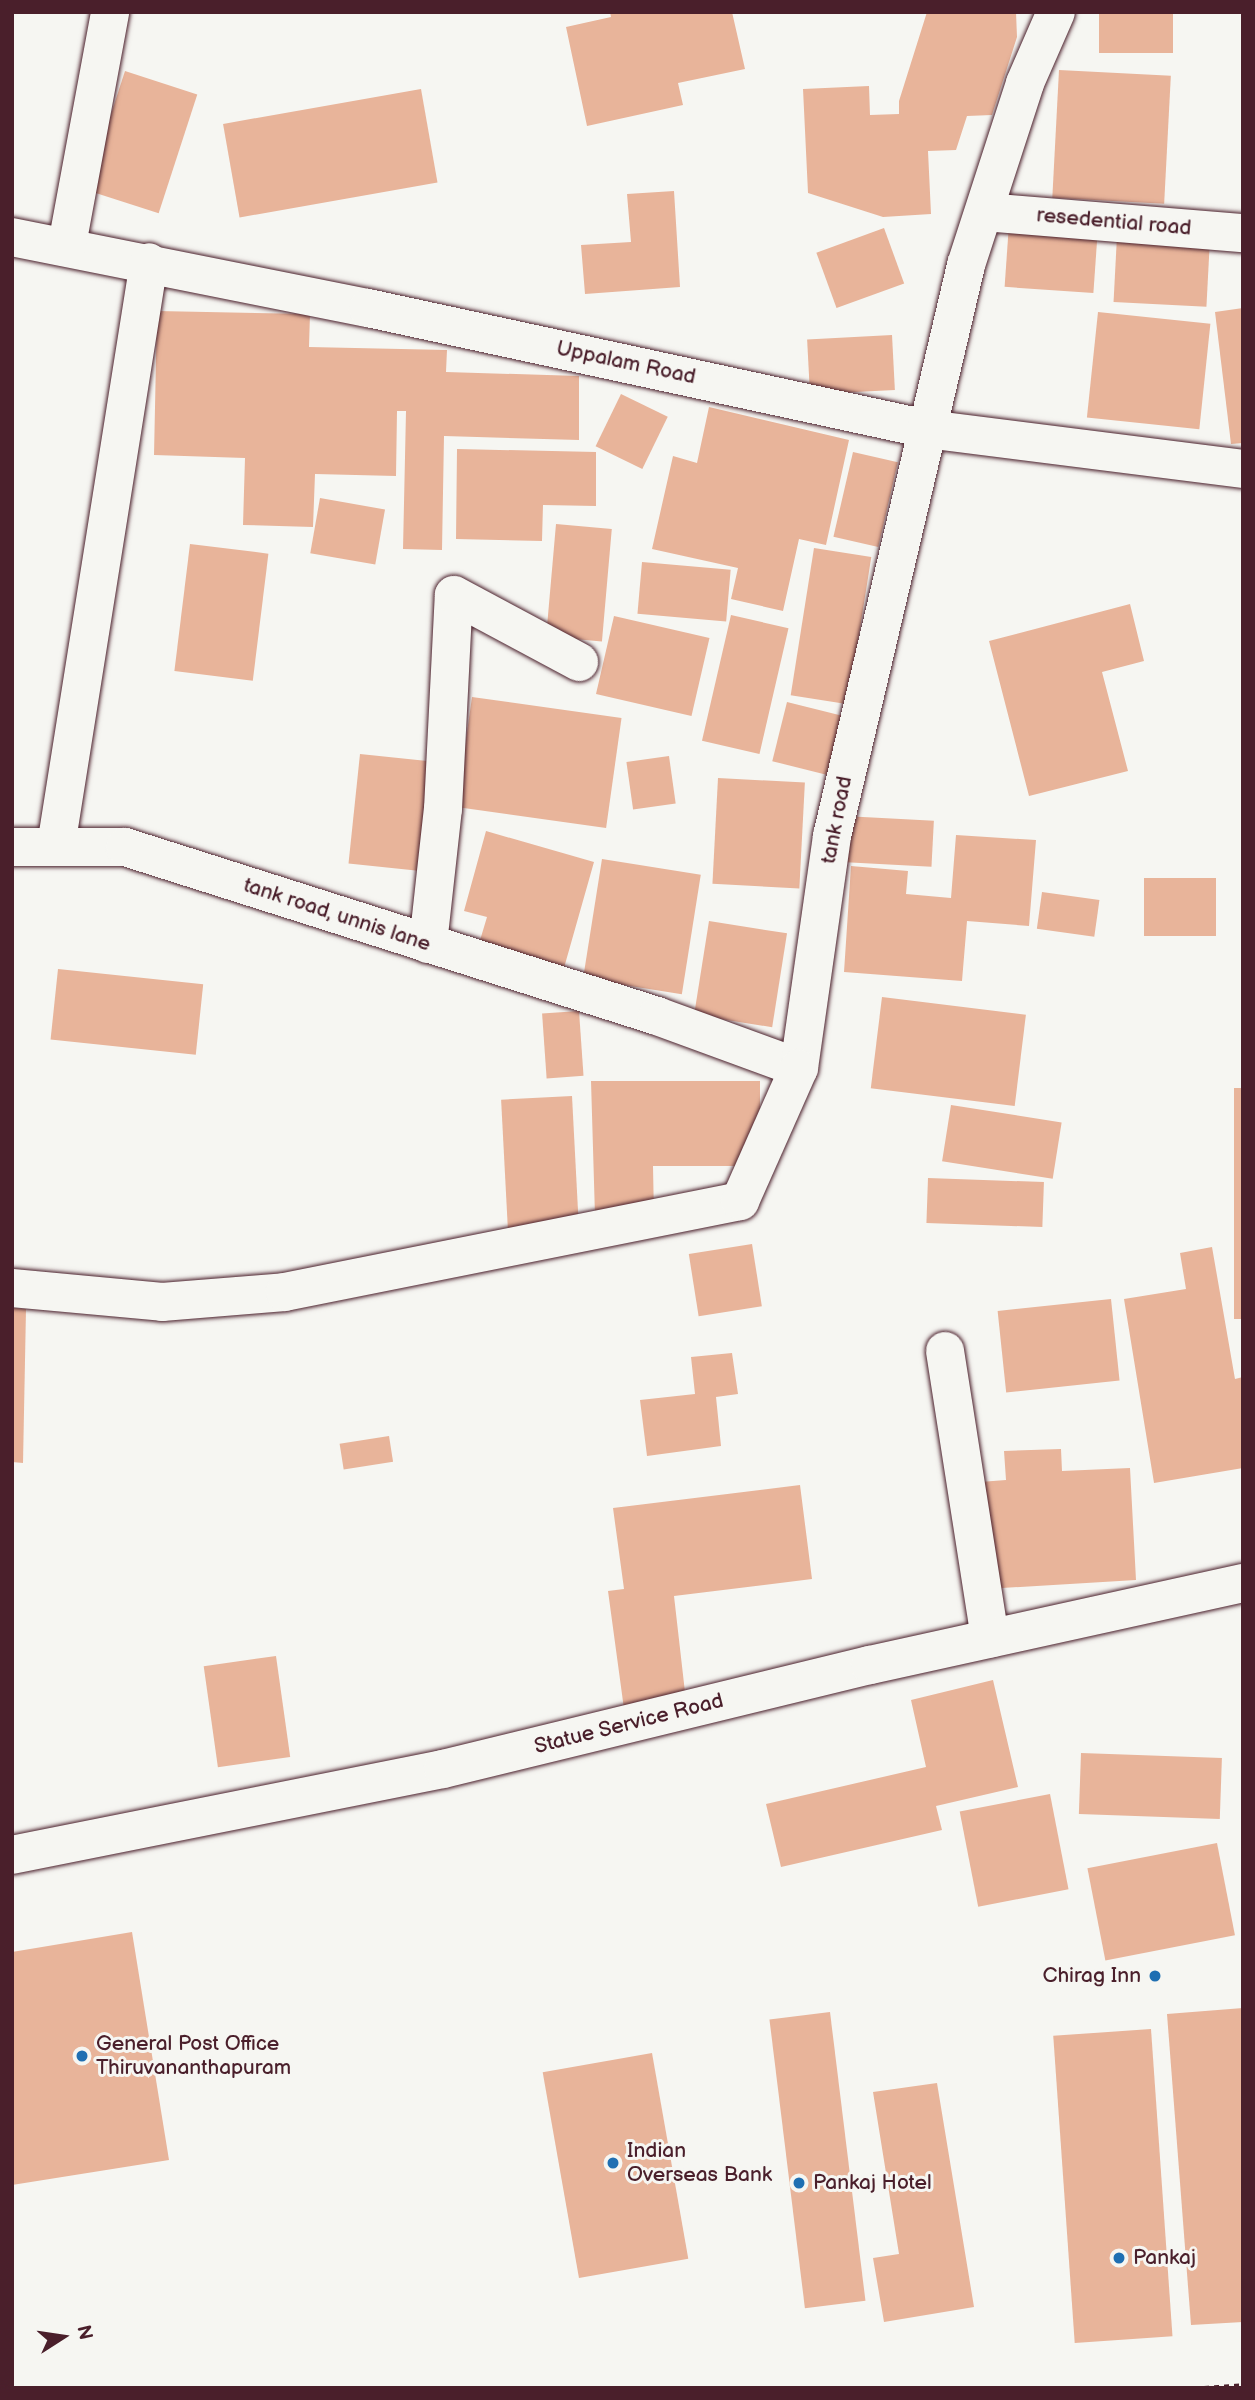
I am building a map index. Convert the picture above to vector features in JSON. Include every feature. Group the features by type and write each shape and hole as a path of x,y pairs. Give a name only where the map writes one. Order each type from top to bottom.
{"street":[{"path":"67,245 110,12"},
{"name":"tank road","path":"12,1287 162,1302 285,1292 740,1200 799,1068 832,836 927,429 967,265 1025,83 1056,12"},
{"name":"resedential road","path":"985,212 1243,233"},
{"name":"Uppalam Road","path":"12,237 149,262 927,429 1243,469"},
{"path":"56,846 149,262"},
{"path":"428,944 443,808 454,594 579,662"},
{"name":"tank road, unnis lane","path":"12,846 125,847 657,1016 799,1068"},
{"path":"945,1351 990,1639"},
{"name":"Statue Service Road","path":"12,1856 443,1769 990,1639 1243,1583"}],"path":[{"path":"1203,2388 1243,2385"}],"building":[{"path":"610,12 732,12 745,69 678,83 683,105 587,126 566,27 611,17"},
{"path":"927,12 1016,12 1017,37 992,115 967,116 956,150 928,151 931,214 883,217 808,193 803,89 869,86 870,115 899,114 899,101"},
{"path":"1099,12 1173,12 1173,53 1099,53"},
{"path":"1059,70 1171,76 1164,204 1052,198"},
{"path":"125,71 197,94 159,213 86,190"},
{"path":"421,89 437,183 240,217 223,124"},
{"path":"674,191 680,287 585,294 581,245 631,242 627,194"},
{"path":"1009,224 1098,230 1093,293 1005,287"},
{"path":"884,228 904,283 837,308 816,253"},
{"path":"1117,236 1210,241 1206,307 1114,302"},
{"path":"1243,308 1243,443 1231,444 1215,312"},
{"path":"157,311 310,314 309,347 447,350 446,372 579,376 579,440 444,436 442,550 403,549 406,411 397,411 396,476 315,474 313,527 243,525 245,458 154,455"},
{"path":"1098,312 1210,324 1199,429 1087,417"},
{"path":"892,335 895,390 810,394 807,339"},
{"path":"621,394 668,417 642,469 596,446"},
{"path":"709,407 849,440 826,545 799,539 783,611 731,599 738,568 652,549 673,456 697,463"},
{"path":"457,449 596,452 596,506 543,505 542,541 456,539"},
{"path":"853,452 898,462 878,547 833,537"},
{"path":"320,498 385,509 375,565 310,553"},
{"path":"556,524 612,529 602,641 546,637"},
{"path":"190,544 268,554 253,681 174,671"},
{"path":"814,548 871,557 848,704 791,695"},
{"path":"642,562 731,570 726,622 637,614"},
{"path":"1130,604 1144,661 1102,672 1128,771 1029,796 989,641"},
{"path":"731,615 788,628 759,754 702,741"},
{"path":"614,616 709,638 691,716 596,694"},
{"path":"472,697 622,718 606,828 457,807"},
{"path":"787,702 849,717 834,777 772,761"},
{"path":"360,754 442,763 430,872 349,863"},
{"path":"669,756 676,804 633,810 626,762"},
{"path":"718,778 805,783 799,888 712,884"},
{"path":"844,816 934,821 931,867 842,862"},
{"path":"486,831 594,862 560,982 475,957 487,917 464,911"},
{"path":"956,835 1036,840 1029,926 967,921 962,981 844,972 851,866 908,871 906,894 951,898"},
{"path":"602,859 701,875 682,994 583,979"},
{"path":"1144,878 1216,878 1216,936 1144,936"},
{"path":"1042,892 1099,900 1094,937 1037,929"},
{"path":"709,921 787,933 772,1027 694,1015"},
{"path":"58,969 203,984 196,1055 51,1040"},
{"path":"882,997 1026,1015 1015,1106 871,1088"},
{"path":"579,1011 584,1076 547,1078 542,1014"},
{"path":"591,1081 760,1081 760,1166 653,1166 654,1217 595,1216"},
{"path":"1234,1088 1243,1088 1243,1319 1234,1319"},
{"path":"572,1096 579,1227 508,1231 501,1100"},
{"path":"951,1105 1062,1123 1053,1179 942,1161"},
{"path":"928,1178 1044,1182 1042,1227 926,1223"},
{"path":"752,1244 762,1306 699,1316 689,1254"},
{"path":"1212,1247 1235,1379 1243,1377 1243,1468 1154,1483 1124,1299 1186,1289 1180,1253"},
{"path":"1111,1299 1120,1381 1006,1392 998,1311"},
{"path":"12,1308 26,1309 23,1463 12,1462"},
{"path":"732,1353 738,1394 716,1397 721,1446 647,1456 640,1400 695,1394 691,1357"},
{"path":"389,1436 393,1462 344,1470 340,1444"},
{"path":"1061,1449 1062,1471 1130,1468 1136,1580 986,1589 980,1482 1006,1480 1004,1451"},
{"path":"800,1485 812,1579 674,1596 686,1701 624,1709 608,1591 624,1589 613,1508"},
{"path":"276,1656 290,1757 218,1767 204,1666"},
{"path":"993,1680 1018,1787 936,1806 942,1830 781,1867 766,1804 926,1767 911,1700"},
{"path":"1081,1753 1222,1758 1220,1819 1079,1814"},
{"path":"1050,1794 1069,1889 978,1907 960,1812"},
{"path":"1217,1843 1235,1935 1105,1960 1087,1868"},
{"name":"General Post Office Thiruvananthapuram","path":"132,1932 169,2160 12,2185 12,1952"},
{"path":"1243,2008 1243,2322 1191,2325 1167,2014"},
{"path":"830,2012 865,2301 805,2308 769,2019"},
{"path":"1151,2029 1172,2336 1075,2343 1053,2036"},
{"name":"Indian Overseas Bank","path":"652,2053 688,2259 579,2278 543,2072"},
{"path":"937,2083 974,2307 884,2322 873,2258 899,2254 873,2092"}],"place":[{"name":"Chirag Inn","path":"1155,1976"},
{"name":"General Post Office Thiruvananthapuram","path":"82,2056"},
{"name":"Indian Overseas Bank","path":"613,2163"},
{"name":"Pankaj Hotel","path":"799,2183"},
{"name":"Pankaj","path":"1119,2258"}]}
